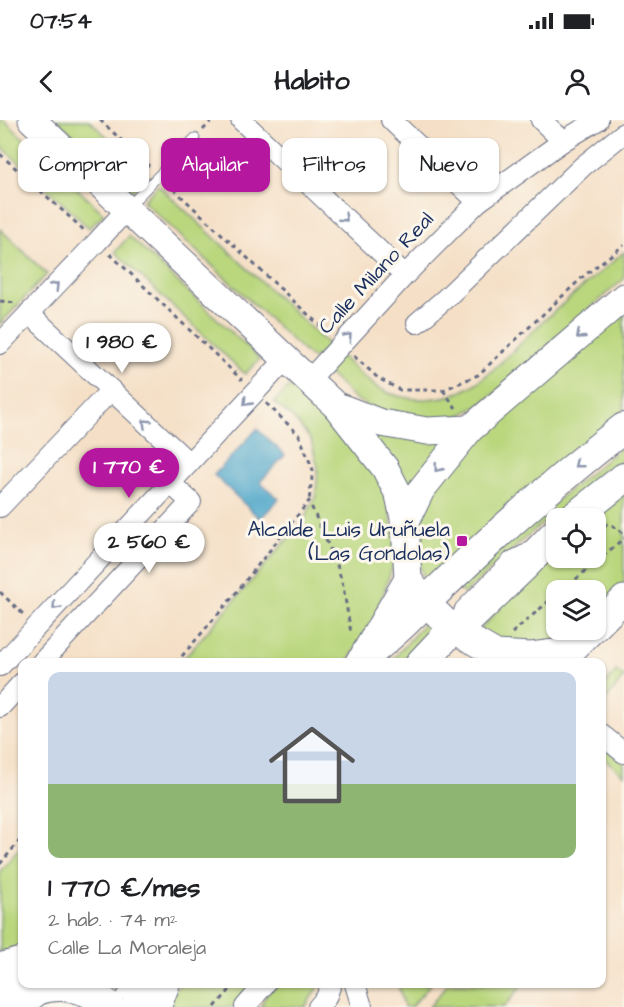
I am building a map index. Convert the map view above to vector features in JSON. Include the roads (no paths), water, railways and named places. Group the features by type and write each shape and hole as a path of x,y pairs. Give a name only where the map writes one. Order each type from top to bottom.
{"highway":[{"path":"154,1007 161,988"}],"main road":[{"path":"357,654 393,638 417,590 512,520 574,466 624,428"},
{"path":"587,508 624,478"},
{"path":"426,658 453,629 468,620 546,543"},
{"path":"74,988 83,989 99,1000"},
{"path":"136,1007 145,988"}],"street":[{"path":"32,120 336,406 385,468 399,495 417,590 453,629 501,652 531,656 564,657 582,640"},
{"path":"241,120 405,275"},
{"path":"391,120 477,202"},
{"path":"541,120 563,141"},
{"name":"Calle Milano Real","path":"309,380 405,275 477,202 563,141 598,120"},
{"path":"417,323 583,166 624,133"},
{"path":"0,344 26,309 97,242 127,209"},
{"path":"405,523 421,490 470,429 624,297"},
{"path":"26,309 189,463"},
{"path":"0,666 286,359"},
{"path":"0,507 111,390"},
{"path":"336,406 381,423 427,431 470,429"},
{"path":"46,658 190,502 170,483"},
{"path":"357,654 417,590"},
{"path":"606,617 624,599"},
{"path":"0,707 18,687"},
{"path":"606,738 624,753"},
{"path":"318,1007 326,998 330,988"},
{"path":"356,988 363,1007"},
{"path":"245,1007 260,993"}],"lane":[{"path":"127,209 161,173"},
{"path":"99,1000 123,993 130,988"}],"water":[{"path":"257,429 285,455 260,482 279,499 260,519 214,475"}],"place":[{"name":"Alcalde Luis Uruñuela (Las Gondolas)","path":"462,541"}]}
